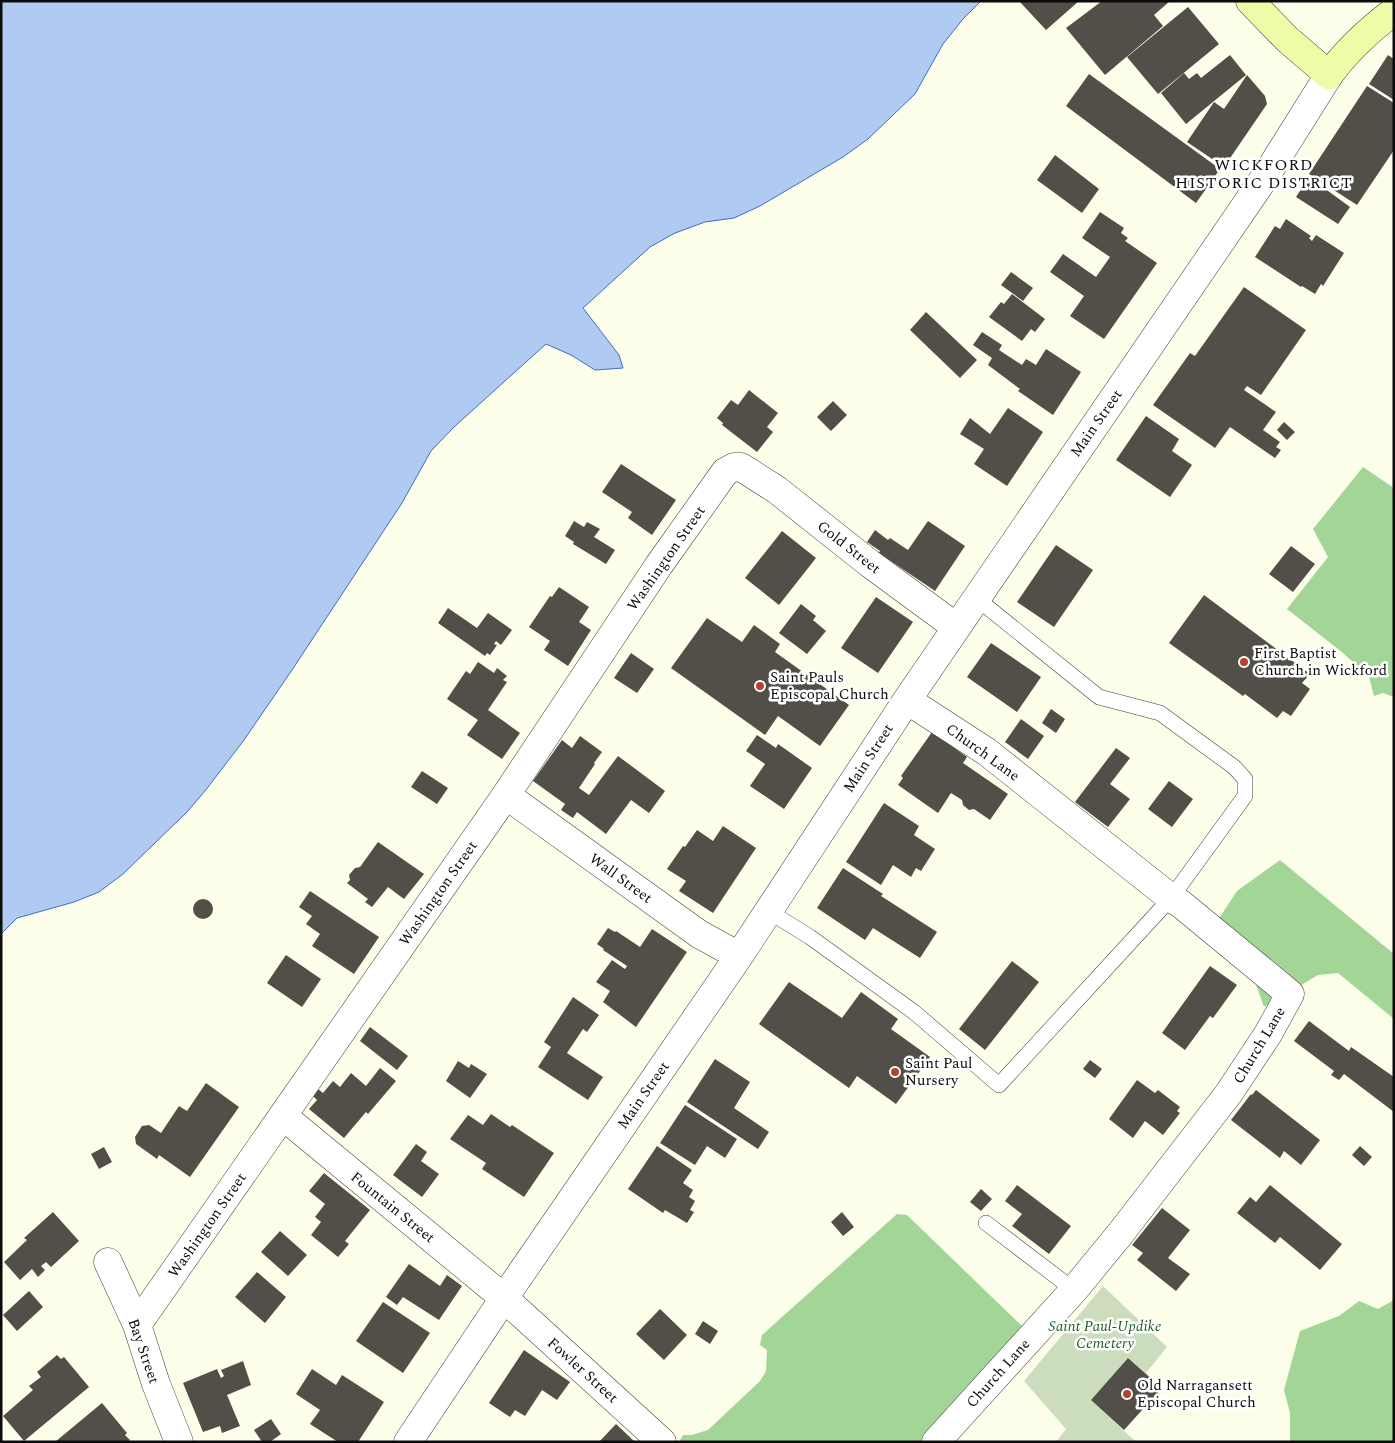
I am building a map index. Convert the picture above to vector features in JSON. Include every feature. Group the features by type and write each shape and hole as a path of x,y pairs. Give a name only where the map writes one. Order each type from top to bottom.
{"main road":[{"path":"1250,1 1288,39 1329,75 1342,56 1358,40 1394,11"}],"street":[{"name":"Main Street","path":"408,1442 504,1298 739,956 976,598 1260,185 1329,75"},
{"name":"Washington Street","path":"137,1325 506,795 659,566 725,472 734,467 741,467"},
{"name":"Gold Street","path":"741,467 777,490 869,563 956,628"},
{"name":"Church Lane","path":"907,700 987,752 1181,904 1290,994 1268,1034 1229,1094 1074,1290 936,1442"},
{"name":"Wall Street","path":"506,795 699,934 739,956"},
{"name":"Fountain Street","path":"283,1116 504,1298"},
{"name":"Bay Street","path":"108,1262 137,1325 156,1384 179,1442"},
{"name":"Fowler Street","path":"504,1298 662,1442"}],"lane":[{"path":"768,911 810,937 914,1012 999,1084 1171,898 1245,796 1245,778 1234,766 1160,713 1099,697 976,598"},
{"path":"986,1223 1074,1290"}],"green space":[{"path":"1363,467 1394,488 1394,697 1383,693 1374,696 1369,677 1343,653 1287,609 1328,557 1313,529"},
{"path":"1280,860 1394,954 1394,1019 1338,973 1318,975 1264,1007 1252,973 1212,929 1237,891"},
{"path":"897,1214 907,1215 1025,1329 941,1442 679,1442 683,1435 692,1435 708,1430 760,1381 766,1371 767,1350 760,1345 762,1335"},
{"name":"Saint Paul-Updike Cemetery","path":"1103,1286 1167,1347 1146,1373 1128,1358 1091,1400 1136,1442 1056,1442 1066,1429 1024,1381"},
{"path":"1394,1300 1394,1442 1290,1442 1290,1413 1284,1390 1300,1331 1339,1316 1359,1301 1378,1309"}],"water":[{"path":"1,1 981,1 963,19 943,44 915,94 868,139 843,157 760,206 734,218 705,222 675,233 650,247 583,308 619,355 623,368 595,370 571,355 546,344 454,427 431,451 402,503 244,740 187,812 123,874 99,892 74,902 17,918 1,934"}],"building":[{"path":"1019,1 1079,1 1046,30"},
{"path":"1102,1 1170,1 1154,15 1163,26 1105,75 1066,28"},
{"path":"1188,7 1219,44 1158,94 1127,57"},
{"path":"1230,55 1246,75 1186,124 1161,93 1184,73 1189,79 1197,73 1201,78"},
{"path":"1388,55 1394,59 1394,100 1369,84"},
{"path":"1089,74 1220,169 1196,203 1066,106"},
{"path":"1247,75 1265,96 1267,104 1224,167 1187,142 1214,102 1224,109"},
{"path":"1367,86 1394,103 1394,150 1357,205 1309,174"},
{"path":"1055,155 1099,189 1082,213 1037,180"},
{"path":"1309,177 1350,207 1338,224 1296,197"},
{"path":"1100,212 1124,228 1121,233 1128,238 1125,241 1157,263 1104,339 1070,316 1084,296 1050,272 1063,254 1096,277 1110,257 1082,238"},
{"path":"1286,219 1311,236 1309,238 1312,241 1316,235 1344,253 1323,286 1321,284 1315,294 1255,257 1275,226 1280,229"},
{"path":"1011,272 1033,288 1023,301 1001,285"},
{"path":"1244,287 1306,330 1261,395 1247,386 1244,390 1276,412 1263,430 1280,442 1276,447 1281,450 1275,458 1230,427 1215,448 1153,405 1190,353 1195,356"},
{"path":"1012,294 1045,319 1035,332 1031,329 1022,341 989,317 1001,302 1004,304"},
{"path":"926,312 977,360 960,378 910,330"},
{"path":"982,332 1002,345 999,350 1022,365 1026,359 1036,365 1046,349 1081,372 1053,415 1018,391 1020,389 988,365 992,358 973,345"},
{"path":"749,390 778,413 767,427 773,432 757,452 722,425 723,423 717,418 731,400 738,405"},
{"path":"833,401 847,415 831,431 817,417"},
{"path":"1008,408 1043,432 1007,486 974,464 984,449 960,434 970,418 990,434"},
{"path":"1146,416 1179,439 1172,451 1192,465 1170,497 1116,460"},
{"path":"1284,422 1295,432 1287,440 1277,430"},
{"path":"621,464 676,500 652,535 628,518 632,512 602,492"},
{"path":"574,521 584,527 587,522 600,529 594,537 615,550 606,564 573,544 574,542 565,536"},
{"path":"928,521 965,546 935,591 879,553 880,551 867,542 875,530 888,540 890,538 908,550"},
{"path":"782,531 816,558 779,605 745,578"},
{"path":"1056,545 1093,570 1054,627 1017,602"},
{"path":"1291,546 1315,564 1293,592 1269,574"},
{"path":"559,587 589,607 579,622 591,630 568,666 544,650 550,641 529,627 550,596 552,597"},
{"name":"First Baptist Church in Wickford","path":"1204,595 1310,674 1302,683 1310,689 1291,716 1283,711 1277,718 1169,643"},
{"path":"876,597 913,622 878,673 841,648"},
{"path":"801,604 816,616 813,620 826,631 807,654 779,633"},
{"path":"448,608 477,628 488,613 512,630 501,645 496,641 494,644 497,645 490,655 487,653 485,656 438,623"},
{"name":"Saint Pauls Episcopal Church","path":"707,618 742,642 754,625 780,644 775,652 849,705 820,746 778,716 765,735 671,668"},
{"path":"991,643 1041,677 1017,712 967,677"},
{"path":"631,653 654,669 637,693 614,678"},
{"path":"478,662 494,673 497,668 507,676 503,680 507,682 488,710 520,733 502,759 467,735 478,720 447,699 466,671 470,674"},
{"path":"1051,709 1065,719 1056,733 1042,723"},
{"path":"1021,719 1044,736 1028,759 1005,742"},
{"path":"932,732 967,757 963,763 1008,794 990,820 974,809 969,810 963,805 962,800 951,793 938,813 898,785 903,778 901,776"},
{"path":"757,735 776,748 778,744 812,768 784,809 750,786 765,764 746,751"},
{"path":"580,736 602,752 579,788 589,795 618,756 665,791 649,813 631,800 606,834 577,812 573,818 561,810 565,804 533,781 562,740 572,748"},
{"path":"1116,748 1130,758 1110,784 1130,799 1108,827 1075,802"},
{"path":"422,771 448,788 437,804 411,787"},
{"path":"1169,781 1193,799 1172,827 1148,809"},
{"path":"884,803 919,826 914,835 935,849 921,871 916,868 911,877 893,865 881,885 846,862"},
{"path":"723,826 756,848 713,913 679,891 686,881 667,869 697,830 713,841"},
{"path":"378,842 424,874 404,899 388,887 372,907 365,902 368,899 347,883 350,880 349,875 355,868 360,867"},
{"path":"843,868 883,894 881,896 937,932 920,958 873,928 865,940 817,908"},
{"path":"310,891 379,937 354,974 312,946 320,934 306,924 312,916 299,907"},
{"path":"203,899 210,902 213,909 210,916 203,919 196,916 193,909 196,902"},
{"path":"608,928 616,931 640,947 652,929 687,952 636,1027 603,1002 610,991 596,982 612,960 625,969 627,966 597,944"},
{"path":"286,955 321,979 302,1007 267,983"},
{"path":"1012,961 1039,982 985,1050 959,1029"},
{"path":"1210,966 1237,985 1213,1018 1210,1016 1185,1050 1162,1033"},
{"path":"789,982 842,1018 861,992 898,1019 891,1029 930,1057 896,1104 857,1076 849,1088 759,1024"},
{"path":"573,997 599,1015 587,1032 583,1029 567,1053 603,1077 588,1100 538,1067 551,1047 544,1042"},
{"path":"1309,1021 1349,1051 1351,1047 1394,1077 1394,1112 1344,1074 1339,1080 1331,1075 1334,1071 1294,1041"},
{"path":"370,1027 408,1056 397,1070 360,1041"},
{"path":"715,1059 750,1082 734,1108 769,1132 758,1149 687,1102"},
{"path":"1090,1060 1102,1069 1095,1078 1083,1069"},
{"path":"458,1061 469,1068 471,1064 487,1074 470,1098 446,1081"},
{"path":"380,1068 396,1081 368,1114 366,1112 344,1138 309,1109 317,1100 313,1096 318,1089 323,1093 333,1081 340,1087 351,1073 366,1086"},
{"path":"1137,1080 1155,1093 1158,1090 1180,1107 1177,1111 1180,1113 1163,1135 1145,1121 1133,1138 1109,1119"},
{"path":"206,1083 239,1107 190,1177 159,1155 157,1159 136,1144 135,1137 142,1126 149,1125 161,1133 179,1106 187,1111"},
{"path":"1256,1090 1320,1140 1301,1165 1284,1151 1280,1158 1231,1120"},
{"path":"685,1105 737,1139 725,1158 707,1146 695,1165 660,1143"},
{"path":"491,1114 510,1127 512,1125 554,1153 524,1197 482,1169 486,1163 450,1139 468,1115 483,1125"},
{"path":"416,1144 427,1152 421,1161 439,1174 422,1197 393,1175"},
{"path":"657,1146 692,1170 683,1183 693,1190 689,1197 695,1201 690,1210 694,1212 687,1223 665,1210 663,1213 628,1189"},
{"path":"1360,1146 1372,1157 1364,1166 1352,1155"},
{"path":"104,1147 112,1162 99,1169 91,1154"},
{"path":"324,1173 370,1210 345,1241 349,1244 338,1257 311,1235 321,1222 315,1217 325,1204 309,1191"},
{"path":"1017,1185 1071,1226 1049,1254 1012,1226 1022,1214 1005,1201"},
{"path":"1270,1185 1342,1244 1320,1270 1280,1237 1275,1243 1237,1213 1250,1197 1256,1202"},
{"path":"981,1189 992,1199 981,1211 970,1202"},
{"path":"1162,1208 1190,1230 1168,1258 1190,1274 1176,1291 1137,1260 1143,1253 1132,1245"},
{"path":"53,1212 79,1241 51,1267 46,1262 41,1266 45,1270 38,1277 32,1269 20,1280 4,1262 27,1240 24,1238"},
{"path":"842,1212 854,1227 843,1236 831,1222"},
{"path":"280,1231 307,1255 288,1276 261,1252"},
{"path":"409,1264 440,1286 447,1275 462,1286 439,1320 403,1297 397,1305 386,1297"},
{"path":"257,1272 286,1297 265,1323 235,1297"},
{"path":"29,1291 43,1307 17,1331 3,1315"},
{"path":"383,1302 430,1333 403,1373 356,1341"},
{"path":"660,1309 687,1335 664,1360 636,1334"},
{"path":"703,1321 718,1331 710,1344 695,1334"},
{"path":"524,1350 570,1382 557,1400 542,1390 525,1416 515,1410 510,1417 489,1403"},
{"path":"57,1355 61,1359 64,1357 89,1387 24,1441 3,1416 33,1390 29,1386 41,1377 37,1372"},
{"name":"Old Narragansett Episcopal Church","path":"1128,1358 1162,1388 1124,1430 1091,1400"},
{"path":"243,1361 251,1385 227,1395 240,1426 222,1433 220,1426 203,1432 183,1383 217,1369 221,1378 224,1376 221,1370"},
{"path":"312,1369 336,1385 342,1375 384,1402 358,1442 338,1442 310,1424 320,1410 296,1394"},
{"path":"102,1403 127,1433 125,1435 130,1440 127,1442 55,1442"},
{"path":"271,1419 281,1434 270,1442 262,1442 254,1430"},
{"path":"616,1424 635,1442 599,1442"}],"place":[{"name":"First Baptist Church in Wickford","path":"1244,662"},
{"name":"Saint Pauls Episcopal Church","path":"760,686"},
{"name":"Saint Paul Nursery","path":"895,1072"},
{"name":"Old Narragansett Episcopal Church","path":"1127,1394"}],"district":[{"name":"WICKFORD HISTORIC DISTRICT","path":"1264,173"}]}
